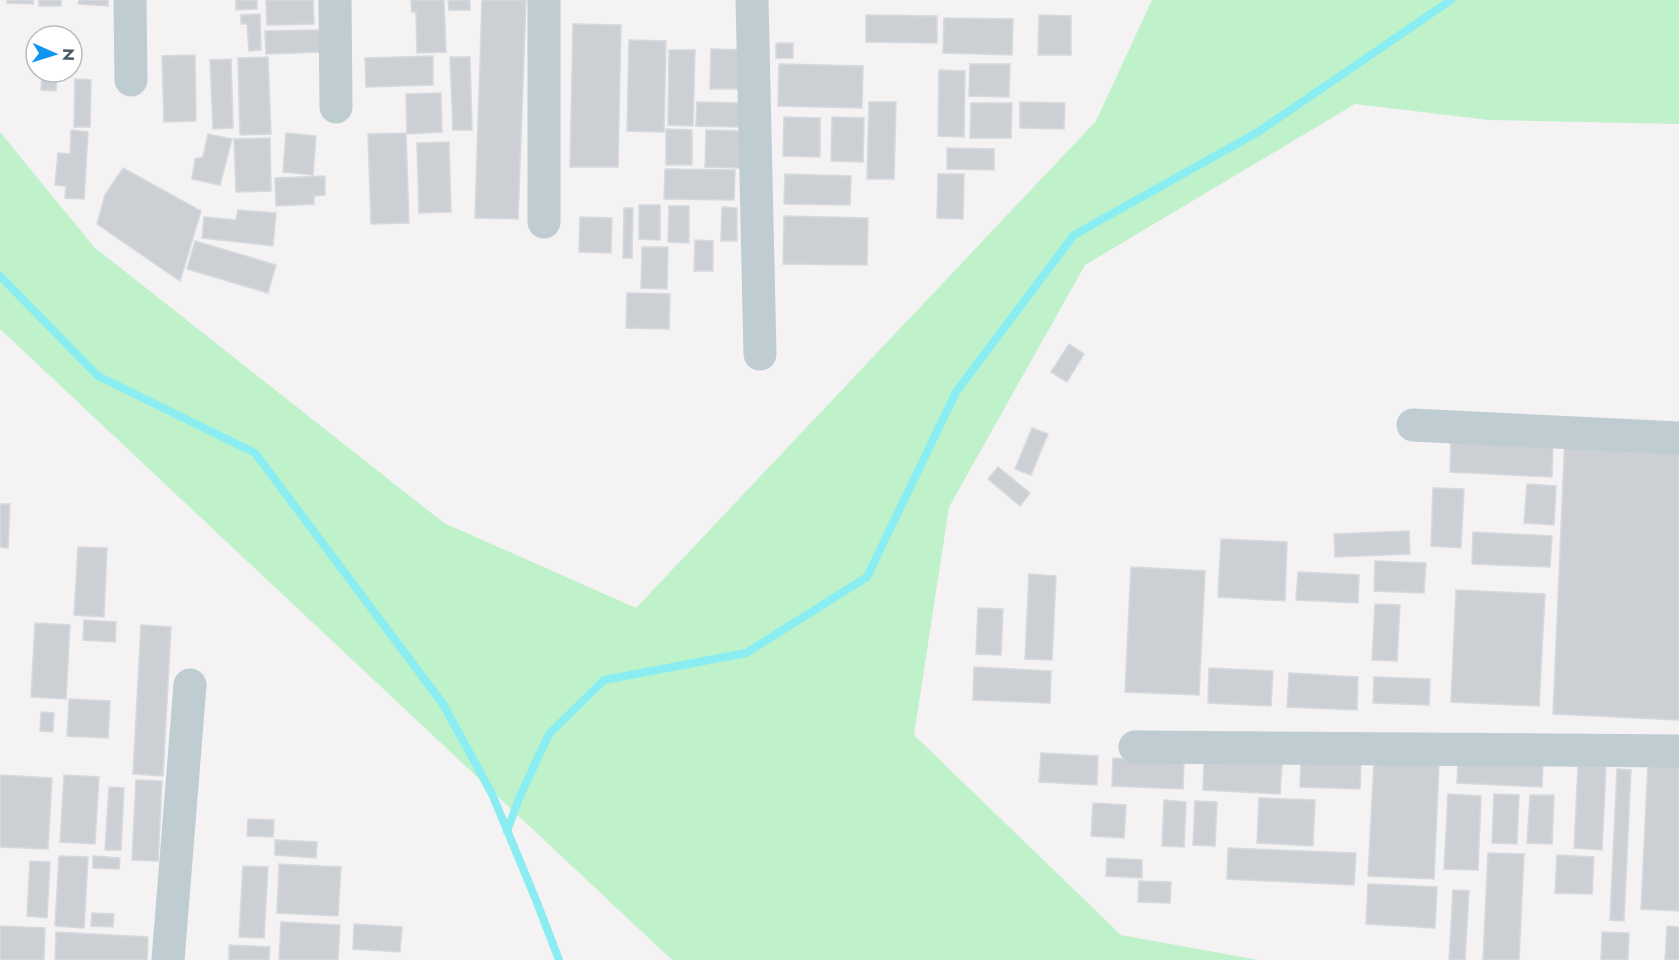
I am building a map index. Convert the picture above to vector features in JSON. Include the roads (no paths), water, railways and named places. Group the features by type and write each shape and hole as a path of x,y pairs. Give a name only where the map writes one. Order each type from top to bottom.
{"street":[{"path":"130,0 131,80"},
{"path":"335,0 336,107"},
{"path":"544,0 544,222"},
{"path":"759,0 752,0 760,354"},
{"path":"1413,425 1679,438"},
{"path":"168,960 190,686"},
{"path":"1135,747 1679,751"}],"waterway":[{"path":"507,831 520,796 549,734 604,680 746,653 867,577 956,392 1074,235 1258,132 1451,0"},
{"path":"0,276 98,376 255,453 443,704 492,794 559,960"}]}
